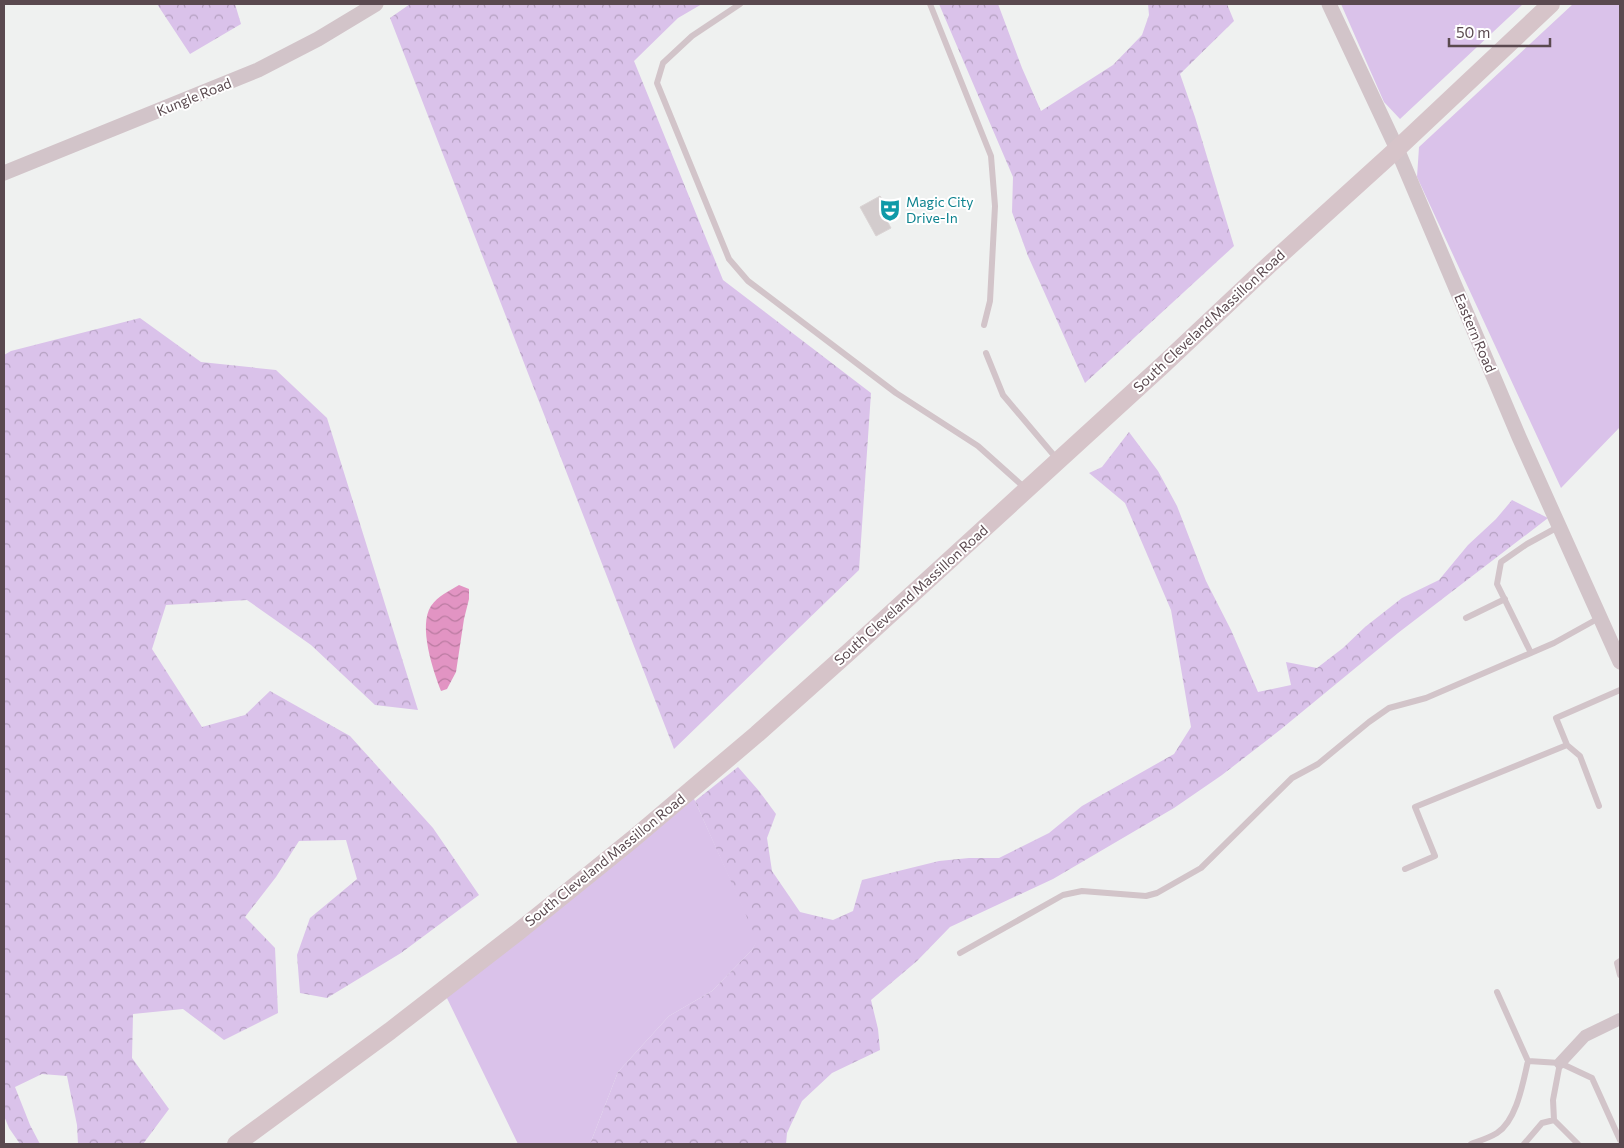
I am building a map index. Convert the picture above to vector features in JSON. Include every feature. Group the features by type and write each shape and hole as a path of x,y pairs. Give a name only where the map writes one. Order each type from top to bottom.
{"main road":[{"name":"South Cleveland Massillon Road","path":"236,1144 443,990 633,839 780,714 1183,347 1551,4"}],"street":[{"name":"Kungle Road","path":"4,173 258,70 318,39 376,4"},
{"name":"Eastern Road","path":"1329,4 1397,149 1515,428 1620,662"},
{"path":"1560,1063 1585,1036 1620,1019"}],"lane":[{"path":"740,4 692,36 664,63 657,83 729,259 748,281 896,393 978,446 1026,490"},
{"path":"930,4 991,156 995,206 990,301 984,325"},
{"path":"986,354 1003,395 1059,460"},
{"path":"1531,653 1497,584 1500,562 1559,526"},
{"path":"1466,618 1505,599"},
{"path":"960,953 1063,895 1082,891 1146,896 1157,893 1201,868 1292,778 1318,764 1388,708 1426,698 1554,643 1600,618"},
{"path":"1599,806 1580,756 1567,745 1556,718 1620,690"},
{"path":"1405,869 1435,856 1415,807 1567,745"},
{"path":"1620,961 1618,962 1620,976"},
{"path":"1471,1144 1498,1132 1508,1120 1516,1105 1524,1081 1528,1060 1497,992"},
{"path":"1528,1060 1560,1063 1592,1078 1620,1140"},
{"path":"1560,1063 1553,1100 1554,1120 1578,1144"},
{"path":"1524,1144 1542,1123 1554,1120"}],"green space":[{"path":"157,4 235,4 241,24 190,54"},
{"path":"410,4 702,4 678,18 634,61 723,280 871,393 859,570 674,749 390,18"},
{"path":"939,4 998,4 1022,68 1041,111 1113,65 1142,35 1149,15 1148,4 1227,4 1234,21 1180,74 1234,246 1085,383 1028,256 1012,212 1013,177"},
{"path":"1341,4 1523,4 1400,119 1384,102"},
{"path":"1573,4 1620,4 1620,427 1561,488 1417,177 1419,147"},
{"path":"140,318 201,362 276,370 327,418 418,710 375,705 311,645 247,600 166,605 152,649 202,727 245,715 270,691 350,736 433,828 479,895 401,953 327,998 300,993 297,955 310,918 357,879 346,840 299,841 276,877 245,917 275,948 278,1013 224,1040 183,1009 133,1014 132,1058 169,1109 143,1144 78,1144 77,1125 67,1076 42,1074 15,1087 30,1125 40,1144 20,1144 9,1128 4,1116 4,355 11,351"},
{"path":"1129,432 1158,471 1177,506 1206,581 1231,630 1258,692 1291,685 1286,662 1317,668 1402,598 1439,580 1468,545 1496,519 1512,500 1548,518 1398,633 1222,775 1174,808 1053,879 950,927 917,961 871,1000 878,1029 880,1050 832,1073 802,1101 787,1133 786,1144 590,1144 618,1072 669,1016 712,991 752,950 757,940 695,801 738,767 776,814 767,838 772,871 800,912 833,920 853,911 862,880 939,861 999,858 1049,833 1082,806 1174,754 1191,727 1171,610 1125,503 1089,473 1102,467"},
{"path":"690,790 758,940 752,950 712,991 669,1016 618,1072 590,1144 518,1144 443,990"}],"water":[{"path":"459,585 469,589 469,599 456,672 447,689 441,691 428,648 426,636 427,615 437,599"}],"building":[{"path":"880,196 892,217 887,221 891,228 876,236 860,207"}],"place":[{"name":"Magic City Drive-In","path":"890,210"}]}
